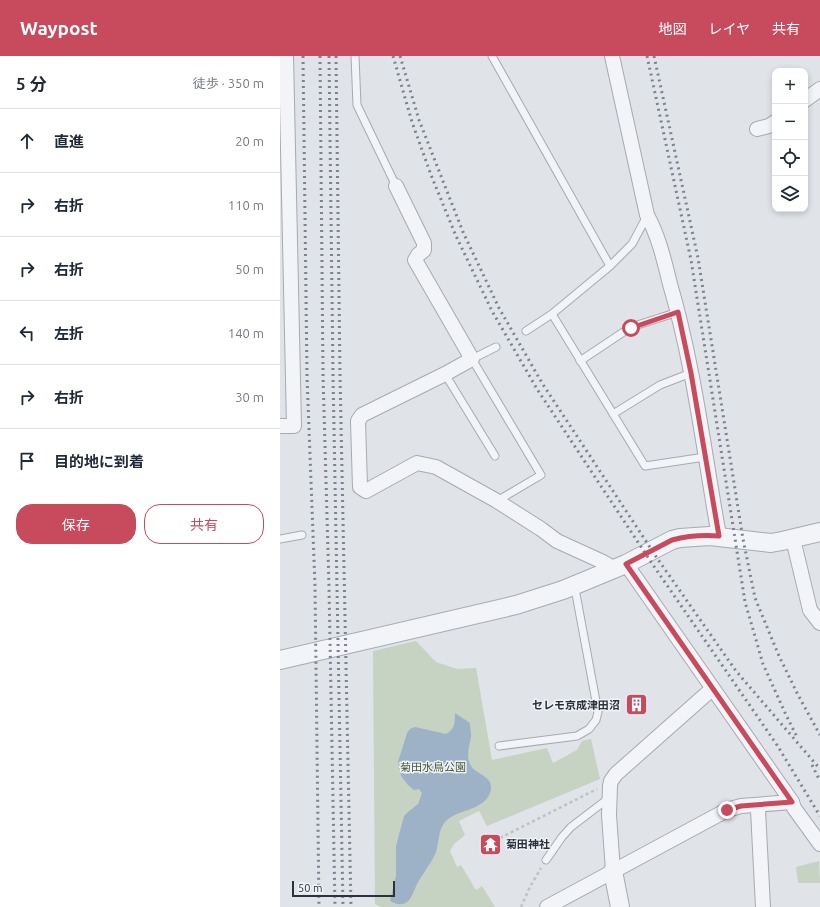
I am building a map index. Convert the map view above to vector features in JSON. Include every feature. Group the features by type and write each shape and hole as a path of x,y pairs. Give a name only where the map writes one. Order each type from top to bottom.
{"street":[{"path":"280,426 294,426 284,173 286,56"},
{"path":"612,56 647,216 655,230 678,312 691,373 719,536"},
{"path":"808,98 820,89"},
{"path":"757,129 772,124"},
{"path":"396,186 424,243 424,250 415,260 472,359 362,415 358,421 360,487 366,491 417,463 436,467 541,529 557,542 603,562 620,566 712,689 820,844"},
{"path":"280,660 516,605 573,586 620,566 676,539 719,536 771,543 820,532"},
{"path":"793,539 810,610 820,623"},
{"path":"620,907 613,871 609,815 611,781 616,774 712,689"},
{"path":"547,907 727,810 741,806 792,802"},
{"path":"759,805 763,907"}],"lane":[{"path":"355,56 358,105 396,186"},
{"path":"492,56 610,266"},
{"path":"526,330 552,314 610,266 632,244 647,216"},
{"path":"580,361 631,328 678,312"},
{"path":"552,314 645,466 705,457"},
{"path":"496,347 472,359 541,475 497,502"},
{"path":"613,414 660,385 691,373"},
{"path":"445,374 495,456"},
{"path":"280,539 302,535"},
{"path":"499,746 577,736 589,729 596,720 598,712 576,594 573,586"},
{"path":"546,860 562,836 571,827 610,797"}],"path":[{"path":"500,838 611,781"},
{"path":"521,907 530,887 546,860"}],"green space":[{"name":"菊田水鳥公園","path":"416,641 436,662 457,669 476,668 492,760 547,748 553,763 577,750 582,741 591,739 600,779 487,826 479,811 459,821 465,835 454,844 450,851 457,867 461,865 476,890 482,886 495,907 381,907 375,904 373,651"},
{"path":"819,861 820,883 798,883 796,867"}],"water":[{"path":"455,713 470,723 471,736 468,751 469,762 474,769 488,780 491,788 490,793 481,804 453,816 443,825 439,835 436,852 411,897 405,903 396,904 390,901 396,876 396,846 404,816 418,804 422,793 419,789 414,790 401,776 398,762 407,733 410,729 415,727 446,734 454,725"}],"railway":[{"path":"303,56 307,376 315,586 319,907"},
{"path":"320,56 323,375 329,586 335,907"},
{"path":"329,56 333,375 343,907"},
{"path":"336,56 340,375 351,907"},
{"path":"393,56 412,122 431,175 456,236 492,311 537,389 651,562 777,745 820,816"},
{"path":"400,56 419,120 463,232 499,308 542,383 657,558 736,671 820,769"},
{"path":"647,56 691,260 745,602 763,664 797,737"},
{"path":"654,56 698,258 743,539 755,598 779,656 820,735"},
{"path":"812,765 820,781"}],"place":[{"name":"セレモ京成津田沼","path":"636,705"},
{"name":"菊田神社","path":"491,844"}],"route":[{"path":"631,328 678,312 691,373 719,536 680,538 672,540 626,564 792,802 741,806 727,810"}]}
